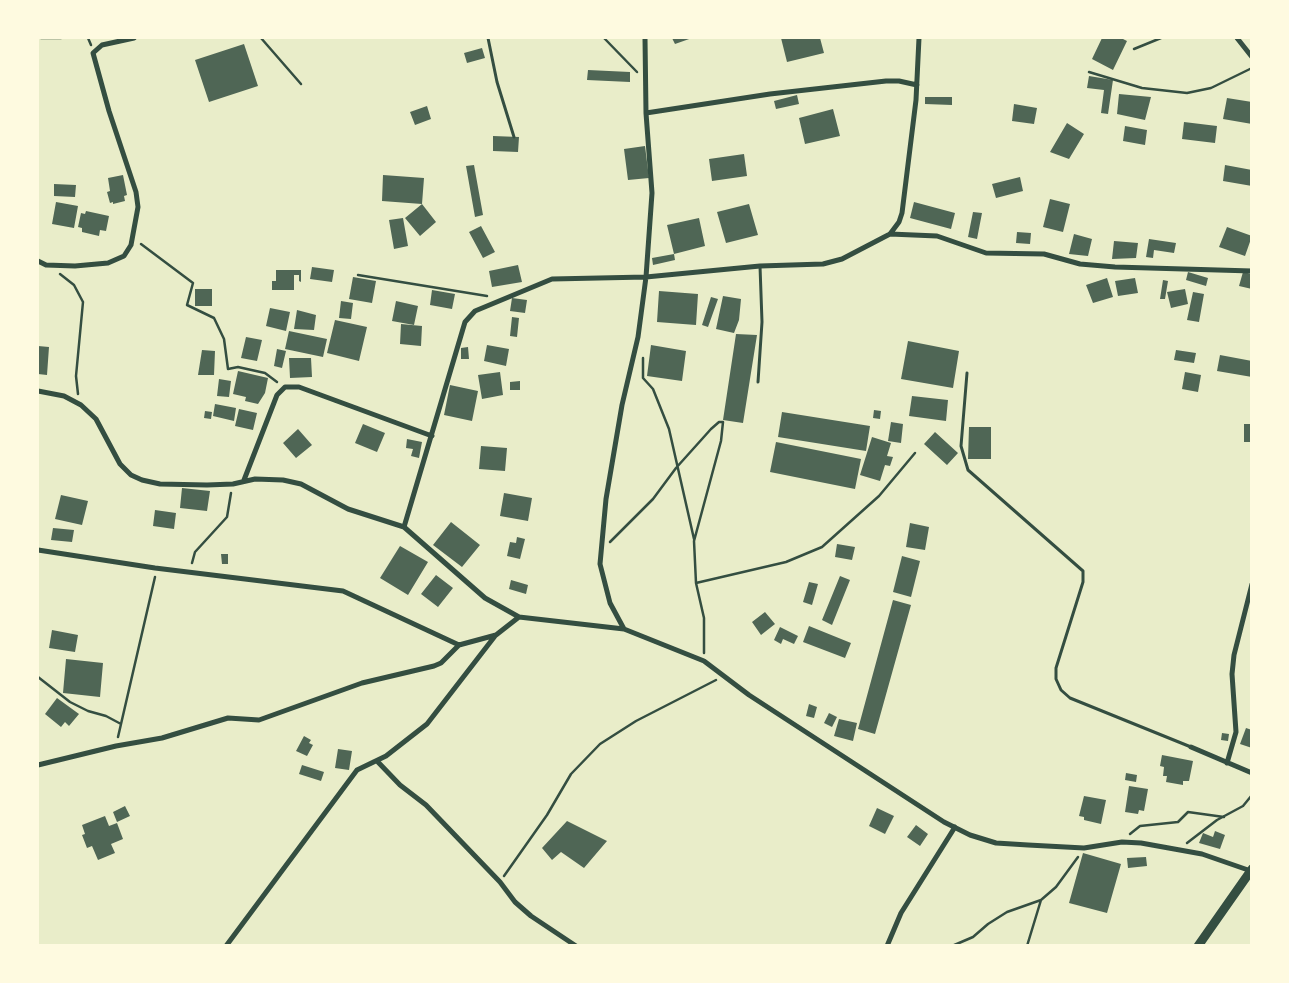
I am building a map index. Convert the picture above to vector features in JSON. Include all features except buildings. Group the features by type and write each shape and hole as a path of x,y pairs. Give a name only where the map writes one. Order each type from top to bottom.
{"main road":[{"path":"1198,946 1251,870"}],"street":[{"path":"38,261 46,265 108,264 124,256 132,238 138,207 136,192 109,111 93,53 102,45 134,38"},
{"path":"624,629 610,603 600,564 606,499 622,405 638,337 646,277 652,193 646,113 644,38"},
{"path":"404,527 465,322 475,311 552,279 646,277 760,266 810,265 842,259 890,234 899,222 902,213 917,84 919,38"},
{"path":"1237,38 1252,57"},
{"path":"646,113 770,94 886,81 917,84"},
{"path":"890,234 937,236 986,253 1044,254 1080,264 1115,267 1252,271"},
{"path":"244,480 277,395 285,387 299,387 432,436"},
{"path":"38,391 64,396 81,405 96,419 120,464 131,475 160,484 233,484 244,480 283,480 302,484 348,508 404,527 485,598 519,617 624,629 704,660 749,695 955,828 970,835 996,843 1084,848 1122,842 1202,854 1251,870"},
{"path":"38,550 155,568 343,591 459,645"},
{"path":"1227,763 1236,732 1232,674 1234,655 1252,584"},
{"path":"226,946 357,770 386,756 427,724 496,635 519,617"},
{"path":"38,765 116,746 162,738 228,718 259,720 362,683 434,666 441,663 459,645 496,635"},
{"path":"1191,747 1252,773"},
{"path":"377,760 400,785 426,805 500,882 514,902 531,916 576,946"},
{"path":"887,946 901,913 955,828"}],"lane":[{"path":"488,38 497,82 514,137"},
{"path":"758,382 762,322 760,266"},
{"path":"967,372 961,446 968,470 975,479 1083,571 1083,582 1056,668 1056,679 1061,690 1070,698 1191,747"}],"path":[{"path":"41,38 61,38"},
{"path":"261,38 301,84"},
{"path":"604,38 645,80"},
{"path":"1134,49 1161,38"},
{"path":"1090,72 1142,88 1187,93 1211,88 1252,68"},
{"path":"132,238 193,282 187,305 214,318 224,339 228,368 238,367 265,373 285,387"},
{"path":"46,265 74,285 83,302 76,376 81,405"},
{"path":"358,275 504,298"},
{"path":"638,337 642,350 643,378 653,389 669,429 676,468 687,502 694,541 696,583 704,618 704,660"},
{"path":"601,553 653,499 676,468 711,429 722,421 721,441 694,541"},
{"path":"696,583 786,562 822,547 879,496 915,453"},
{"path":"189,572 195,552 227,517 233,484"},
{"path":"116,746 155,580 155,568"},
{"path":"38,676 70,702 88,712 106,716 121,724"},
{"path":"500,882 547,815 571,774 600,744 636,721 724,676"},
{"path":"1178,850 1224,817 1243,806 1252,795"},
{"path":"1122,842 1140,826 1175,823 1188,812 1224,817"},
{"path":"952,946 973,937 988,924 1007,912 1041,900 1072,868 1084,848"},
{"path":"1027,946 1041,900"}]}
